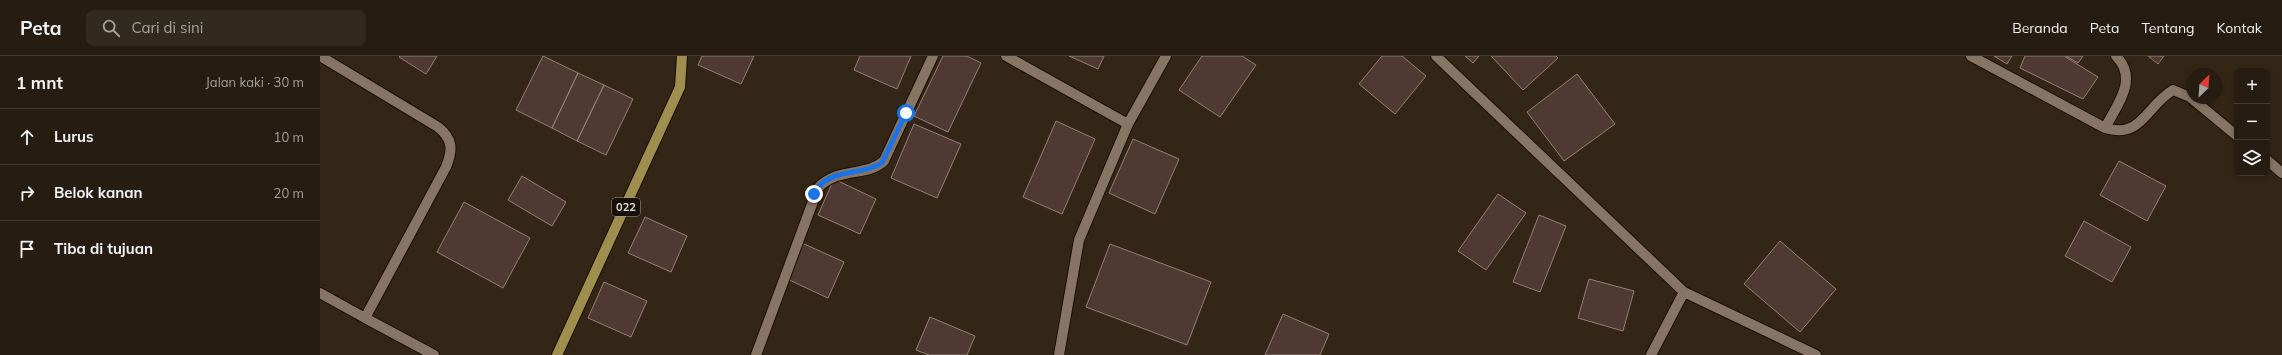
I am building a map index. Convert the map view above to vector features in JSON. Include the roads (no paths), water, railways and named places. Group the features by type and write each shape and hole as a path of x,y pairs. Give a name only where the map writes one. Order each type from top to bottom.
{"main road":[{"name":"022","path":"557,355 680,87 682,56"}],"street":[{"path":"320,56 438,127 445,133 452,147 446,167 365,318"},
{"path":"756,355 818,188 833,176 874,167 884,162 933,56"},
{"path":"1006,56 1128,124"},
{"path":"1059,355 1079,240 1128,124 1166,56"},
{"path":"1436,56 1684,292 1816,355"},
{"path":"1971,56 2105,128 2115,131 2131,129 2165,95 2173,90 2190,97 2234,134"},
{"path":"2105,128 2126,87 2128,76 2123,63 2116,56"},
{"path":"2270,163 2282,173"},
{"path":"1651,355 1684,292"},
{"path":"320,293 434,355"}]}
